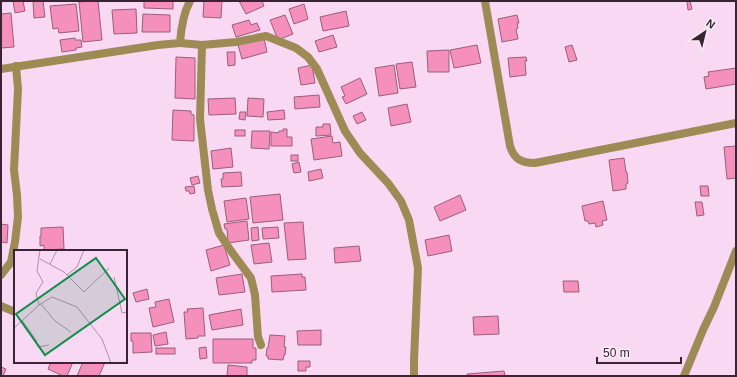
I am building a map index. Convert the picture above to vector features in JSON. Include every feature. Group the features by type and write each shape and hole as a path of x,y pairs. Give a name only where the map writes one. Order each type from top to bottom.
{"street":[{"path":"180,43 186,7 190,1"},
{"path":"484,1 510,146 512,153 526,163 535,163 736,123"},
{"path":"1,68 158,45 180,43 202,45 236,42 266,36 296,48 308,57 317,69 345,131 360,153 388,183 401,201 409,220 418,268 414,376"},
{"path":"202,45 200,119 208,190 219,233 251,278 255,295 258,337 261,345"},
{"path":"1,275 11,262 18,217 14,170 18,89 16,66"},
{"path":"684,376 736,251"},
{"path":"1,306 14,312"}],"building":[{"path":"13,1 23,1 25,11 15,13"},
{"path":"33,1 43,1 45,17 34,18"},
{"path":"98,1 102,40 83,42 79,2"},
{"path":"144,1 173,1 173,9 144,8"},
{"path":"204,1 222,1 221,18 203,17"},
{"path":"239,1 262,1 264,6 246,14"},
{"path":"690,1 692,9 688,10 687,2"},
{"path":"76,4 79,31 59,33 58,28 53,29 50,6"},
{"path":"304,4 308,19 294,24 289,9"},
{"path":"136,9 137,33 114,34 112,10"},
{"path":"346,11 349,26 323,31 320,17"},
{"path":"11,13 14,47 1,48 1,14"},
{"path":"143,14 170,15 170,32 142,32"},
{"path":"285,15 293,34 278,40 270,20"},
{"path":"517,15 519,23 517,23 518,28 516,29 518,39 502,42 498,19"},
{"path":"249,20 251,25 257,23 260,30 236,37 232,25"},
{"path":"333,35 337,47 319,52 315,41"},
{"path":"75,38 75,40 81,40 82,47 76,48 76,50 62,52 60,40"},
{"path":"264,38 267,52 242,59 238,45"},
{"path":"477,45 481,63 454,68 450,50"},
{"path":"572,45 577,60 569,62 565,47"},
{"path":"449,50 449,72 428,72 427,51"},
{"path":"227,52 235,52 235,65 228,66"},
{"path":"176,57 195,58 195,99 175,98"},
{"path":"526,57 526,75 510,77 508,58"},
{"path":"412,62 416,87 400,89 396,64"},
{"path":"312,65 315,83 301,85 298,68"},
{"path":"394,65 398,93 379,96 375,68"},
{"path":"736,68 736,84 706,89 704,77 709,76 708,72"},
{"path":"360,78 367,94 346,104 342,97 345,96 341,87"},
{"path":"319,95 320,107 295,109 294,97"},
{"path":"235,98 236,114 209,115 208,99"},
{"path":"248,98 264,99 263,117 247,116"},
{"path":"407,104 411,122 391,126 388,108"},
{"path":"173,110 191,111 191,114 194,115 194,141 172,140"},
{"path":"284,110 285,119 268,120 267,112"},
{"path":"240,112 246,112 245,120 239,119"},
{"path":"362,112 366,120 357,124 353,116"},
{"path":"323,124 330,124 331,135 316,136 316,127 323,127"},
{"path":"283,129 287,129 287,137 292,137 292,146 271,146 271,132 278,133 279,131 283,131"},
{"path":"235,130 245,130 245,136 235,136"},
{"path":"252,131 270,131 269,149 251,148"},
{"path":"332,136 333,143 340,142 342,156 314,160 311,139"},
{"path":"736,146 736,178 727,179 724,147"},
{"path":"231,148 233,167 213,169 211,151"},
{"path":"291,155 298,155 298,161 291,161"},
{"path":"624,158 628,183 626,184 626,189 613,191 609,160"},
{"path":"299,162 301,172 294,173 292,164"},
{"path":"321,169 323,178 309,181 308,172"},
{"path":"241,172 242,186 222,187 221,179 223,179 223,173"},
{"path":"198,176 200,183 192,185 190,178"},
{"path":"194,186 195,193 190,194 189,191 186,191 185,187"},
{"path":"700,186 708,186 709,196 701,196"},
{"path":"280,194 283,220 253,223 250,197"},
{"path":"460,195 466,210 440,221 434,207"},
{"path":"246,198 249,219 227,222 224,201"},
{"path":"603,201 607,220 602,221 603,225 596,227 595,223 589,224 588,221 585,221 582,206"},
{"path":"695,202 702,202 704,215 697,216"},
{"path":"247,221 249,240 228,243 227,229 225,229 224,224"},
{"path":"303,222 306,259 288,260 284,223"},
{"path":"1,224 8,225 7,243 1,242"},
{"path":"63,227 64,249 44,250 44,245 40,246 41,228"},
{"path":"258,227 259,240 252,241 251,228"},
{"path":"278,227 279,238 263,239 262,228"},
{"path":"449,235 452,251 428,256 425,240"},
{"path":"269,243 272,262 254,264 251,245"},
{"path":"224,245 230,265 211,271 206,250"},
{"path":"359,246 361,261 335,263 334,248"},
{"path":"242,274 245,292 219,295 216,278"},
{"path":"302,274 302,277 305,277 306,290 272,292 271,276"},
{"path":"563,281 578,281 579,292 564,292"},
{"path":"147,289 149,299 136,302 133,293"},
{"path":"169,299 174,322 153,327 149,308 156,307 155,302"},
{"path":"203,308 205,336 186,339 184,312 188,312 187,309"},
{"path":"241,309 243,325 212,330 209,315"},
{"path":"498,316 499,334 474,335 473,317"},
{"path":"321,330 321,345 298,345 297,331"},
{"path":"166,332 168,344 155,346 153,335"},
{"path":"131,333 151,333 152,352 133,353"},
{"path":"270,335 285,336 284,347 286,347 283,360 268,359 268,356 266,356"},
{"path":"213,339 253,339 253,348 256,348 256,360 252,360 252,363 213,363"},
{"path":"206,347 207,358 200,359 199,348"},
{"path":"156,348 175,348 175,354 156,354"},
{"path":"298,361 310,361 310,367 306,367 306,371 298,371"},
{"path":"51,363 73,363 67,376 63,376 48,369"},
{"path":"83,363 105,363 99,376 77,376"},
{"path":"228,365 247,367 247,376 227,376"},
{"path":"1,367 6,369 3,376 1,376"},
{"path":"504,371 505,376 467,376 467,374"}]}
